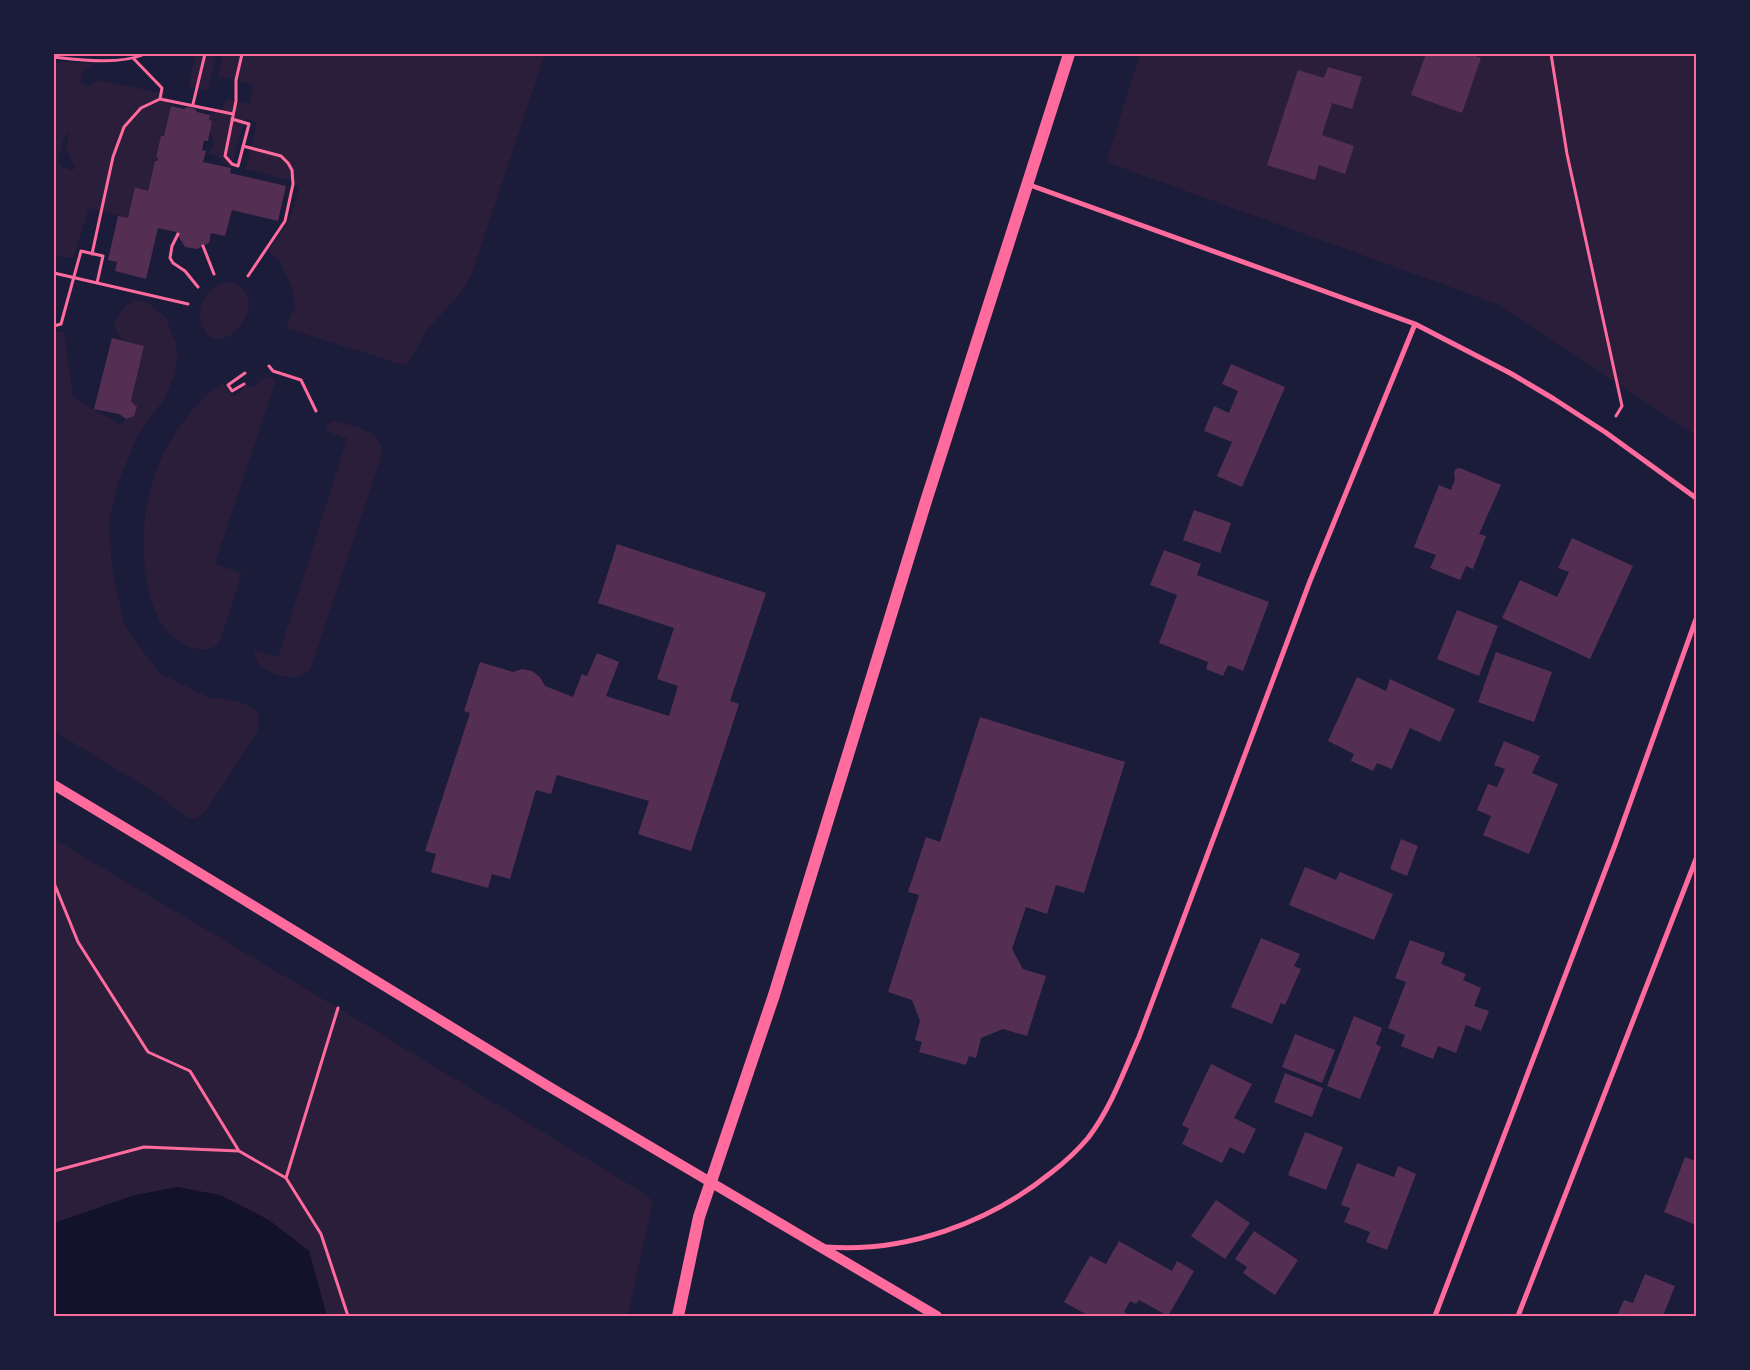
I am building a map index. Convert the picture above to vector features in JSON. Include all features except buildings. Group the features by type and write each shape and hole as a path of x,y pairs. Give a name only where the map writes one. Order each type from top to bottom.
{"main road":[{"path":"678,1316 699,1217 710,1181 774,995 921,518 1069,54"},
{"path":"54,785 558,1092 937,1316"}],"street":[{"path":"1027,184 1414,324 1510,373 1554,399 1605,432 1696,498"},
{"path":"820,1246 874,1247 922,1237 969,1222 1017,1198 1051,1173 1088,1138 1108,1106 1139,1036 1310,581 1414,324"},
{"path":"1435,1316 1615,844 1696,619"},
{"path":"1518,1316 1696,859"},
{"path":"1691,874 1696,878"}],"path":[{"path":"54,57 87,60 134,59 145,54"},
{"path":"193,104 205,54"},
{"path":"232,119 249,124 238,166 232,164 225,156 232,119 233,114 236,101 236,80 242,54"},
{"path":"1551,54 1567,154 1622,406 1605,432"},
{"path":"134,59 162,88 160,99"},
{"path":"92,254 113,158 124,128 142,108 160,99 193,104 233,114"},
{"path":"243,146 281,156 292,170 293,184 285,221 248,276"},
{"path":"178,234 172,246 170,258 173,263 185,271 198,287"},
{"path":"203,246 214,274"},
{"path":"54,326 61,324 81,251 103,256 97,283"},
{"path":"54,273 188,304"},
{"path":"270,366 273,371 301,380 316,411"},
{"path":"244,384 232,391 228,385 245,373"},
{"path":"54,883 78,942 148,1052 190,1071 239,1151"},
{"path":"286,1178 338,1008"},
{"path":"54,1171 144,1148 239,1151 286,1178 321,1234 348,1316"}],"shaded area":[{"path":"195,54 216,54 208,91 188,86"},
{"path":"223,54 545,54 472,274 463,290 427,330 406,366 286,328 295,306 291,285 280,262 268,251 288,221 299,188 292,181 246,169 257,122 245,119 231,168 216,156 208,154 214,144 210,132 212,122 209,120 210,115 222,108 227,99 249,104 253,85 218,76"},
{"path":"1140,54 1696,54 1696,435 1497,304 1106,162"},
{"path":"54,63 94,64 83,72 80,83 89,86 96,80 163,93 164,98 171,106 164,136 161,136 156,156 158,161 155,161 148,191 135,187 128,218 89,208 73,258 54,256","holes":["69,132 66,148 75,169 71,170 63,167 58,161 63,140"]},
{"path":"230,282 243,289 249,299 248,311 243,322 235,332 225,338 215,339 206,333 203,327 200,308 202,301 210,291 219,285"},
{"path":"134,300 149,303 166,318 176,343 177,359 174,376 165,398 138,435 119,480 109,520 112,568 125,626 159,673 210,698 229,699 248,705 257,711 259,720 258,729 250,744 206,811 196,819 187,817 154,792 54,731 54,333 64,331 73,397 121,425 126,419 135,415 137,407 131,401 144,346 122,338 114,325 121,311"},
{"path":"267,377 276,379 215,564 242,573 219,644 203,650 195,649 178,641 170,634 159,619 151,601 144,559 145,514 150,492 165,450 190,413 205,396 223,383 231,395 235,396 247,385 256,387 259,381"},
{"path":"332,421 366,430 372,434 381,446 382,455 311,668 300,676 286,677 272,673 259,666 254,652 278,657 347,439 327,431 327,425"},
{"path":"54,839 338,1008 640,1191 653,1201 628,1316 54,1316"},
{"path":"177,1187 220,1195 269,1220 309,1251 327,1316 54,1316 54,1223 135,1195"}]}
